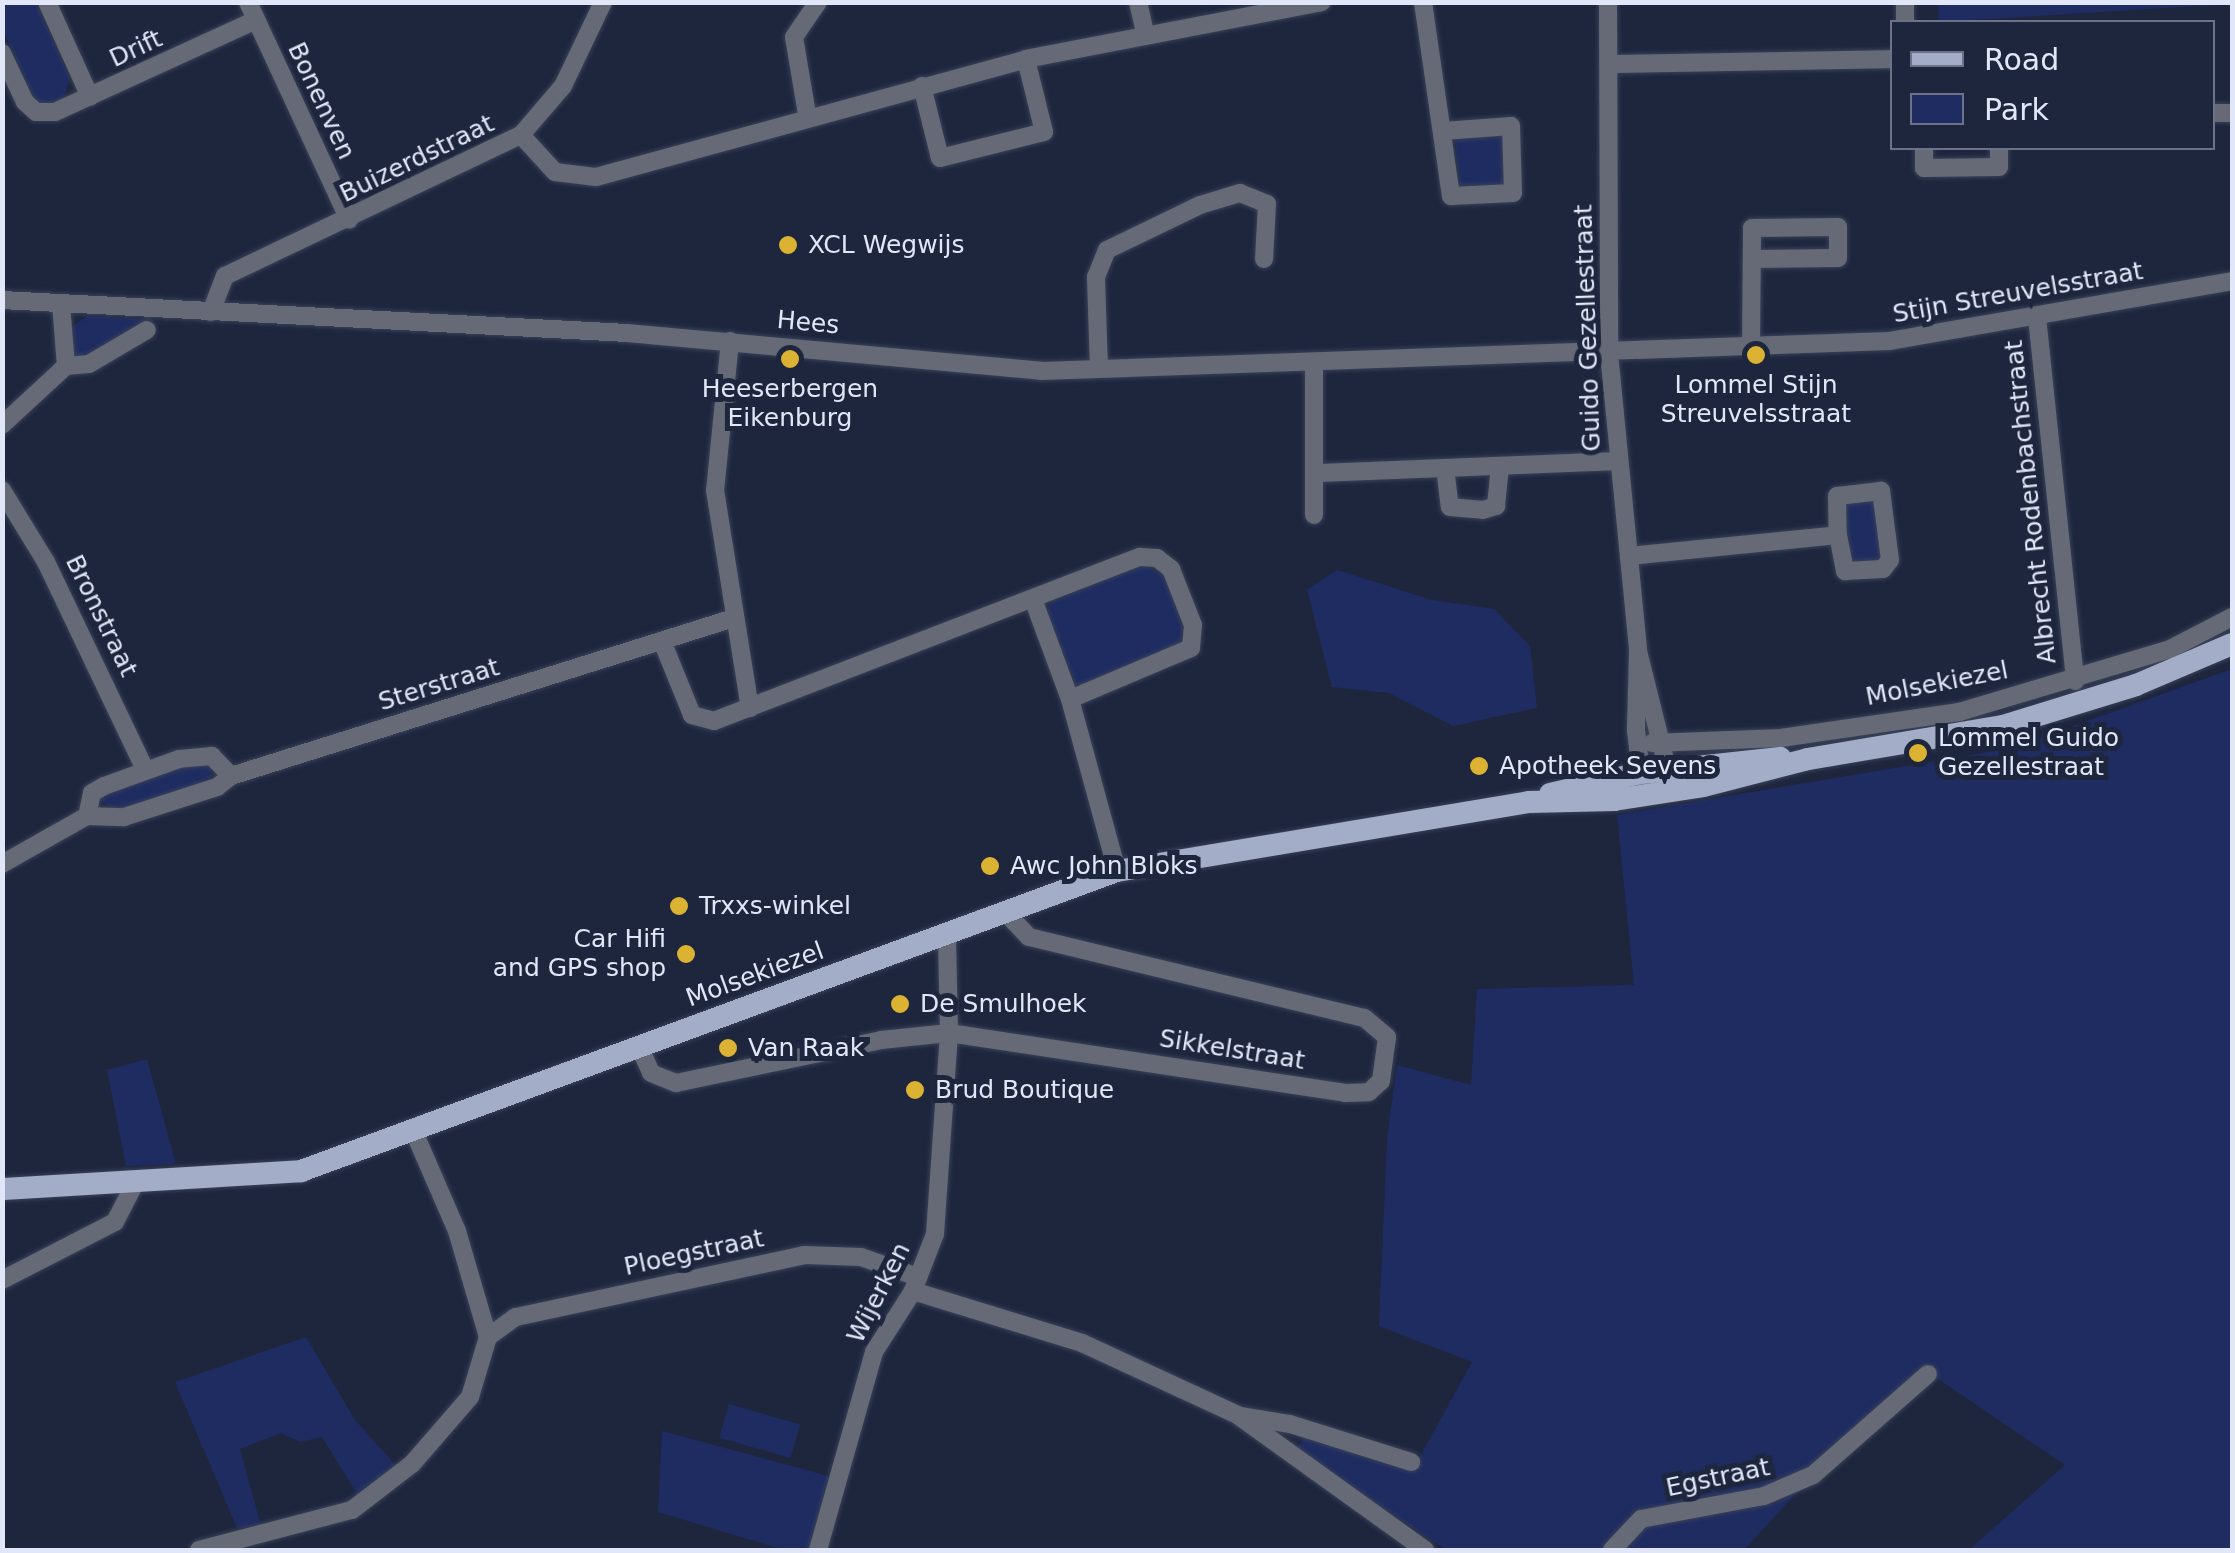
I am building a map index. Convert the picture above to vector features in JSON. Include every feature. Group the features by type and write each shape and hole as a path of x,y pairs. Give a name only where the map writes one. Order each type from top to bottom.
{"main road":[{"name":"Molsekiezel","path":"1529,802 1658,792 1808,759 2015,723 2136,685 2232,644"},
{"name":"Molsekiezel","path":"2,1188 302,1170 1118,871 1529,802 1642,773 1808,759"}],"street":[{"name":"Drift","path":"47,2 90,97"},
{"name":"Buizerdstraat","path":"211,312 225,276 521,135 564,86 603,2"},
{"path":"807,114 794,37 818,2"},
{"path":"1138,2 1145,32"},
{"path":"521,135 544,163 580,180 807,114 1026,59 1145,32 1322,2"},
{"path":"1423,2 1451,196 1513,194 1511,126 1442,131"},
{"name":"Guido Gezellestraat","path":"1608,2 1609,352 1638,651 1638,744 1642,773"},
{"name":"Drift","path":"2,53 36,112 55,112 252,11"},
{"name":"Bonenven","path":"252,11 349,220"},
{"path":"922,86 940,158 1044,132 1026,59"},
{"path":"1609,64 1890,60"},
{"path":"1924,150 1924,168 1999,167 1999,150"},
{"path":"1098,369 1096,276 1107,250 1212,200 1240,193 1267,204 1264,259"},
{"path":"1751,348 1752,228 1838,228 1838,258 1752,259"},
{"name":"Stijn Streuvelsstraat","path":"1609,352 1889,342 2232,281"},
{"name":"Hees","path":"2,300 730,341 1041,370 1609,352"},
{"path":"61,304 66,366"},
{"name":"Albrecht Rodenbachstraat","path":"2037,317 2076,681"},
{"path":"2,424 66,366 89,364 147,330"},
{"path":"730,341 714,490 750,708"},
{"path":"1314,363 1319,473 1314,514"},
{"path":"1319,473 1619,461"},
{"path":"1445,468 1450,508 1482,510 1496,506 1500,466"},
{"name":"Bronstraat","path":"2,490 46,562 145,770"},
{"path":"1842,492 1881,492 1888,566 1845,570 1838,535 1835,502 1842,492"},
{"path":"1628,556 1838,535"},
{"path":"662,641 692,715 714,721 1140,557 1157,558 1171,568 1194,625 1195,638 1182,657 1070,699"},
{"path":"1032,599 1070,699 1118,871"},
{"name":"Molsekiezel","path":"1638,744 1697,745 1872,725 2076,681 2170,649 2232,617"},
{"name":"Sterstraat","path":"2,864 87,816 124,817 217,787 231,776 734,618"},
{"name":"Guido Gezellestraat","path":"1638,651 1667,769"},
{"name":"Sterstraat","path":"87,816 92,793 145,770 200,754 231,776"},
{"path":"1642,773 1658,792 1667,769"},
{"name":"Sikkelstraat","path":"640,1048 651,1073 676,1083 881,1040 950,1033 1345,1094 1369,1092 1381,1082 1387,1036 1364,1018 1029,937 1005,912"},
{"name":"Wijerken","path":"818,1550 874,1352 929,1255 940,1204 950,1033 946,934"},
{"path":"200,1550 226,1547 332,1518 370,1500 462,1412 488,1337 457,1231 414,1132"},
{"path":"2,1280 115,1222 136,1181"},
{"name":"Ploegstraat","path":"488,1337 516,1317 804,1255 860,1257 914,1284"},
{"path":"914,1284 1082,1343 1240,1416 1425,1550"},
{"name":"Egstraat","path":"1612,1550 1642,1520 1764,1496 1813,1476 1928,1374"},
{"path":"1240,1416 1290,1424 1412,1462"}],"green space":[{"path":"2232,2 2232,4 1939,20 1938,3"},
{"path":"2,3 36,3 70,79 63,99 42,105 33,96 3,30"},
{"path":"1496,133 1504,141 1507,181 1498,188 1460,188 1455,136"},
{"path":"87,316 155,320 93,357 74,361 70,328"},
{"path":"1878,499 1881,562 1845,564 1842,501"},
{"path":"1142,565 1166,576 1188,629 1181,647 1077,686 1046,618 1050,602"},
{"path":"1337,570 1432,600 1494,609 1530,646 1537,708 1453,726 1389,693 1332,687 1307,590"},
{"path":"2232,669 2232,1550 1969,1550 2065,1465 1928,1372 1799,1490 1744,1550 1447,1550 1295,1451 1304,1437 1412,1471 1472,1362 1379,1326 1387,1139 1397,1065 1471,1085 1477,989 1634,985 1617,815 2012,748"},
{"path":"204,760 213,768 210,780 118,812 101,801 102,795"},
{"path":"147,1059 176,1164 126,1166 107,1070"},
{"path":"306,1337 355,1420 398,1468 359,1497 322,1437 300,1442 281,1433 240,1449 261,1526 237,1528 175,1382"},
{"path":"729,1404 800,1424 790,1458 719,1438"},
{"path":"662,1431 832,1477 811,1550 784,1550 658,1512"}],"place":[{"name":"XCL Wegwijs","path":"788,245"},
{"name":"Lommel Stijn Streuvelsstraat","path":"1756,355"},
{"name":"Heeserbergen Eikenburg","path":"790,359"},
{"name":"Lommel Guido Gezellestraat","path":"1918,753"},
{"name":"Apotheek Sevens","path":"1479,766"},
{"name":"Awc John Bloks","path":"990,866"},
{"name":"Trxxs-winkel","path":"679,906"},
{"name":"Car Hifi and GPS shop","path":"686,954"},
{"name":"De Smulhoek","path":"900,1004"},
{"name":"Van Raak","path":"728,1048"},
{"name":"Brud Boutique","path":"915,1090"}]}
